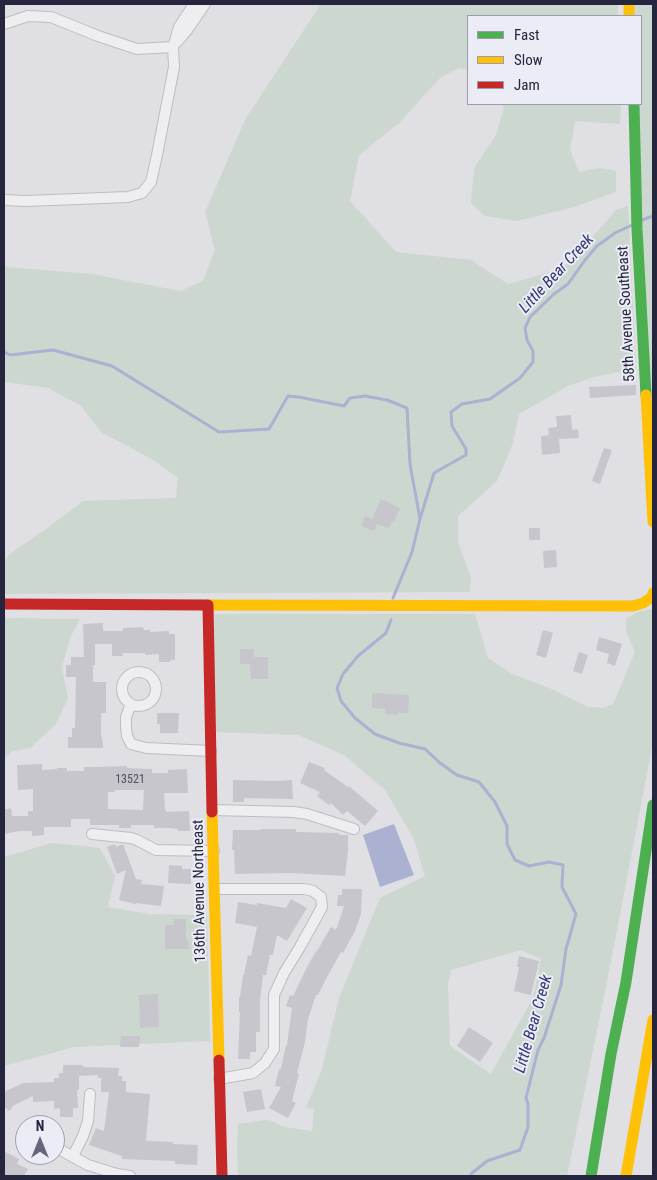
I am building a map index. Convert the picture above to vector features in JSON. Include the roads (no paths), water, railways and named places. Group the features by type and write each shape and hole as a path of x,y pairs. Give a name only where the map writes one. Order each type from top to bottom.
{"main road":[{"name":"58th Avenue Southeast","path":"634,105 637,230 653,522"},
{"path":"4,604 633,606 644,603 652,595"},
{"name":"136th Avenue Northeast","path":"208,605 222,1176"},
{"path":"591,1176 626,982 653,805"},
{"path":"626,1176 653,1020"}],"street":[{"path":"4,200 26,201 128,197 142,193 150,182 157,155 174,67 173,47 179,27 194,4"},
{"path":"4,24 28,16 51,17 98,36 137,48 173,47 206,4"},
{"path":"131,704 126,718 126,727 127,736 131,744 146,748 211,751"},
{"path":"213,810 294,812 307,814 354,829"},
{"path":"92,834 131,838 156,850 214,851"},
{"path":"215,889 304,889 313,891 321,897 322,907 284,973 274,995 274,1049 265,1063 253,1073 219,1079"},
{"path":"73,1156 88,1121 90,1094"},
{"path":"65,1152 88,1164 117,1174 130,1176"}],"water":[{"path":"394,824 414,875 380,887 363,835"}],"waterway":[{"name":"Little Bear Creek","path":"642,220 653,216"},
{"name":"Little Bear Creek","path":"393,598 412,552 434,473 466,455 466,449 452,426 451,412 462,404 490,399 520,378 533,362 533,351 527,340 525,328 530,317 554,294 568,284 597,246 615,233 632,225"},
{"path":"4,352 10,355 53,350 112,366 219,432 269,429 288,396 344,406 350,398 365,396 387,400 407,408 410,464 420,519"},
{"name":"Little Bear Creek","path":"391,620 386,633 358,656 343,674 337,688 341,701 355,718 375,734 399,743 425,749 457,775 479,782 495,802 507,826 507,844 515,860 529,866 549,862 563,865 562,887 576,914 566,949 561,985 544,1038 538,1050 526,1098 528,1104 528,1127 520,1150 487,1161 470,1176"}]}
